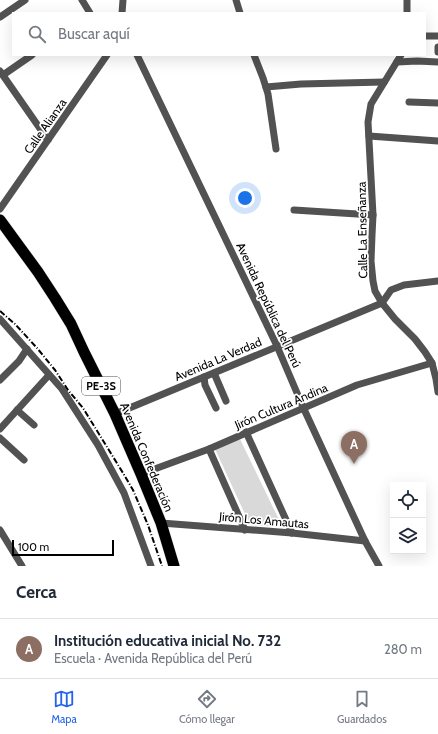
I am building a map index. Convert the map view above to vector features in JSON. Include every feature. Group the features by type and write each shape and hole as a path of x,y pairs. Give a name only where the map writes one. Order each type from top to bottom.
{"highway":[{"name":"Avenida Confederación","path":"0,220 38,272 71,324 115,414 141,474 161,523 174,566"}],"street":[{"path":"0,17 25,0"},
{"path":"82,0 89,12"},
{"path":"122,12 123,0"},
{"path":"236,0 240,12"},
{"path":"407,12 408,0"},
{"path":"426,36 438,36"},
{"path":"438,47 438,52"},
{"path":"30,56 2,73 48,140"},
{"name":"Calle Alianza","path":"0,209 106,56"},
{"name":"Avenida República del Perú","path":"137,56 277,346 303,408 365,541 379,566"},
{"path":"254,56 268,94 276,150"},
{"path":"399,58 419,58 438,62"},
{"name":"Calle La Enseñanza","path":"399,58 371,104 368,122 374,215 371,261 373,281 375,291 382,303 395,319 415,339 432,363 438,392"},
{"path":"266,87 301,84 384,82"},
{"path":"409,102 438,103"},
{"path":"369,136 438,141"},
{"path":"294,210 374,215"},
{"name":"Avenida La Verdad","path":"115,414 382,303 391,290 404,285 438,281"},
{"path":"0,319 62,389 98,445 124,493 152,566"},
{"path":"0,380 19,361 27,349"},
{"name":"Jirón Cultura Andina","path":"141,474 209,449 357,385 432,363"},
{"path":"214,373 226,401"},
{"path":"0,429 49,375"},
{"path":"204,377 205,385 216,408"},
{"path":"17,410 34,425"},
{"path":"246,432 292,534"},
{"path":"0,438 24,460"},
{"path":"209,449 245,530"},
{"name":"Jirón Los Amautas","path":"161,523 365,541"},
{"path":"0,530 22,566"}],"shaded area":[{"path":"240,439 281,524 281,527 250,525 215,449"}],"railway":[{"path":"0,311 15,324 37,348 83,408 133,490 148,525 162,566"}],"place":[{"name":"Institución educativa inicial No. 732","path":"354,464"}]}
